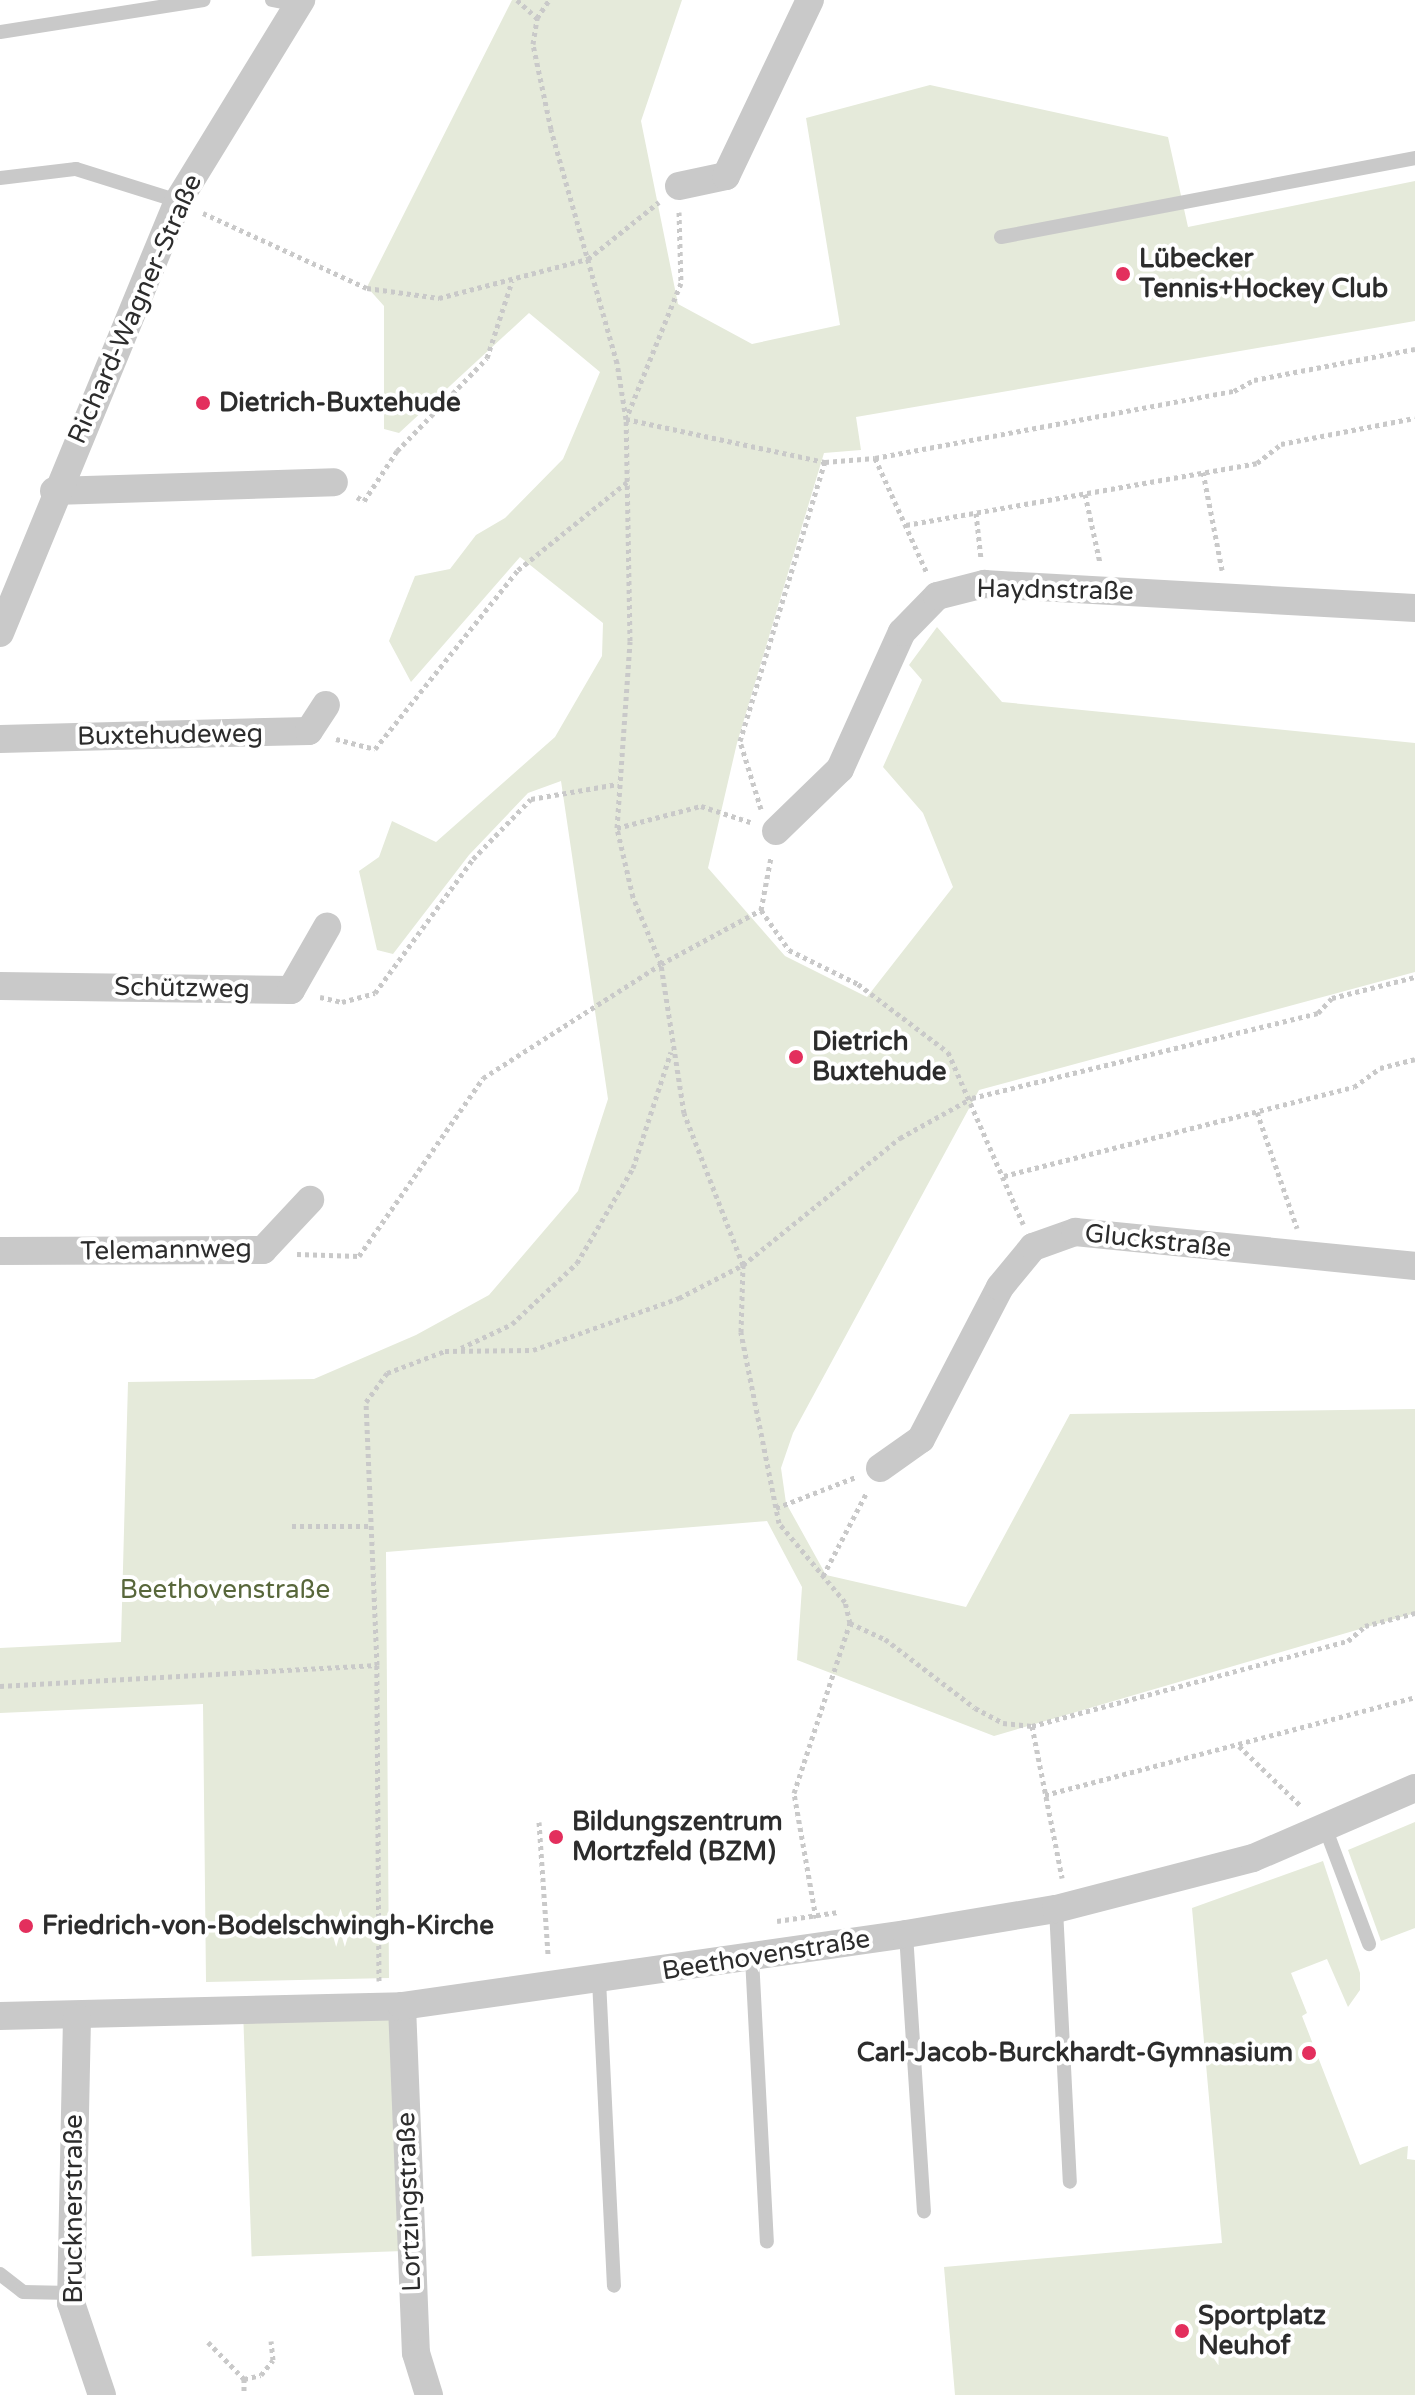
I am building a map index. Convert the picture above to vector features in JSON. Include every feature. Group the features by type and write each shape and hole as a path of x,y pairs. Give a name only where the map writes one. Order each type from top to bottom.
{"street":[{"path":"679,186 726,176 810,0"},
{"name":"Richard-Wagner-Straße","path":"1,622 178,201 290,2"},
{"path":"54,491 334,482"},
{"name":"Haydnstraße","path":"771,829 840,769 902,632 937,596 984,584 1415,608"},
{"path":"309,731 326,705"},
{"name":"Buxtehudeweg","path":"0,739 309,731"},
{"name":"Schützweg","path":"0,986 291,990 327,927"},
{"name":"Telemannweg","path":"0,1251 263,1250 310,1200"},
{"name":"Gluckstraße","path":"1033,1247 1075,1232 1415,1266"},
{"path":"880,1468 921,1439 1000,1287 1033,1247"},
{"name":"Beethovenstraße","path":"0,2016 77,2018 391,2007 599,1980 906,1934 1062,1907 1253,1858 1321,1817 1415,1788"},
{"name":"Lortzingstraße","path":"391,2007 416,2353 429,2395"},
{"name":"Brucknerstraße","path":"77,2018 71,2293 102,2395"}],"lane":[{"path":"0,32 204,0"},
{"path":"1001,237 1415,158"},
{"path":"0,178 76,169 178,201"},
{"path":"1321,1817 1369,1944"},
{"path":"1062,1907 1070,2182"},
{"path":"906,1934 924,2211"},
{"path":"752,1958 767,2242"},
{"path":"599,1980 614,2286"},
{"path":"0,2274 23,2292 71,2293"}],"path":[{"path":"517,0 537,18"},
{"path":"549,0 537,18 533,44 617,363 626,419 630,641 617,828 633,897 661,964 672,1051 684,1113 743,1265 741,1332 779,1523 845,1602 850,1623 794,1793 819,1947"},
{"path":"178,201 367,288 439,298 588,259 679,186"},
{"path":"626,419 681,283 679,186"},
{"path":"334,482 364,501 397,451 487,358 513,280"},
{"path":"626,419 825,462 875,458 1234,391 1254,380 1415,349"},
{"path":"906,525 1257,463 1281,444 1415,418"},
{"path":"875,458 937,596"},
{"path":"825,462 740,741 771,829 761,910 789,950 858,984 948,1052 972,1098 1033,1247"},
{"path":"1203,472 1228,596"},
{"path":"309,731 375,749 518,570 628,481"},
{"path":"1085,494 1105,589"},
{"path":"976,513 984,584"},
{"path":"342,1002 375,993 473,859 531,799 618,784"},
{"path":"617,828 701,806 771,829"},
{"path":"263,1250 359,1256 483,1078 661,964 761,910"},
{"path":"457,1349 533,1350 679,1298 743,1265 900,1138 972,1098 1318,1013 1332,998 1415,977"},
{"path":"391,2007 376,1979 377,1665 366,1402 387,1373 457,1349 512,1324 577,1263 633,1168 672,1051"},
{"path":"1004,1176 1354,1087 1380,1068 1415,1059"},
{"path":"1257,1112 1306,1256"},
{"path":"776,1508 880,1468"},
{"path":"823,1576 880,1468"},
{"path":"292,1526 372,1526"},
{"path":"850,1623 885,1639 975,1708 1003,1723 1032,1726 1348,1641 1365,1626 1415,1613"},
{"path":"0,1686 377,1665"},
{"path":"1045,1795 1415,1697"},
{"path":"1032,1726 1061,1876 1062,1907"},
{"path":"1238,1745 1304,1809 1321,1817"},
{"path":"1291,1814 1304,1809"},
{"path":"539,1822 548,1955"},
{"path":"1046,1879 1073,1874"},
{"path":"770,1922 845,1911"},
{"path":"532,1957 562,1953"},
{"path":"376,1979 389,1978"},
{"path":"244,2379 261,2375 273,2360 271,2341"},
{"path":"208,2342 244,2379 244,2395"}],"green space":[{"path":"512,0 682,0 641,121 678,304 752,344 840,325 806,118 930,85 1168,137 1188,227 1415,181 1415,321 856,417 861,450 824,453 737,743 708,868 785,956 867,997 953,887 923,813 883,767 922,680 909,665 937,627 1002,702 1415,743 1415,972 979,1090 793,1433 781,1468 786,1503 826,1575 966,1607 1070,1414 1415,1409 1415,1613 994,1736 797,1660 802,1587 767,1521 386,1552 389,1978 206,1982 203,1704 0,1713 0,1648 121,1642 128,1382 314,1379 416,1335 489,1295 578,1191 608,1099 561,781 528,793 469,855 393,954 377,950 359,871 379,857 392,821 436,842 555,737 602,656 603,623 520,557 411,682 389,641 415,576 450,569 476,535 505,518 563,459 600,372 529,313 399,433 384,429 384,306 367,287"},
{"path":"1415,1822 1415,1928 1381,1941 1348,1850"},
{"path":"1323,1861 1360,1973 1360,1990 1348,2007 1327,1959 1291,1973 1307,2013 1302,2016 1360,2165 1408,2146 1407,2159 1415,2160 1415,2395 955,2395 944,2267 1222,2243 1192,1908"},
{"path":"402,2006 411,2251 252,2256 243,2012"}],"place":[{"name":"Lübecker Tennis+Hockey Club","path":"1123,274"},
{"name":"Dietrich-Buxtehude","path":"203,403"},
{"name":"Dietrich Buxtehude","path":"796,1057"},
{"name":"Bildungszentrum Mortzfeld (BZM)","path":"556,1837"},
{"name":"Friedrich-von-Bodelschwingh-Kirche","path":"26,1926"},
{"name":"Carl-Jacob-Burckhardt-Gymnasium","path":"1309,2053"},
{"name":"Sportplatz Neuhof","path":"1182,2331"}]}
